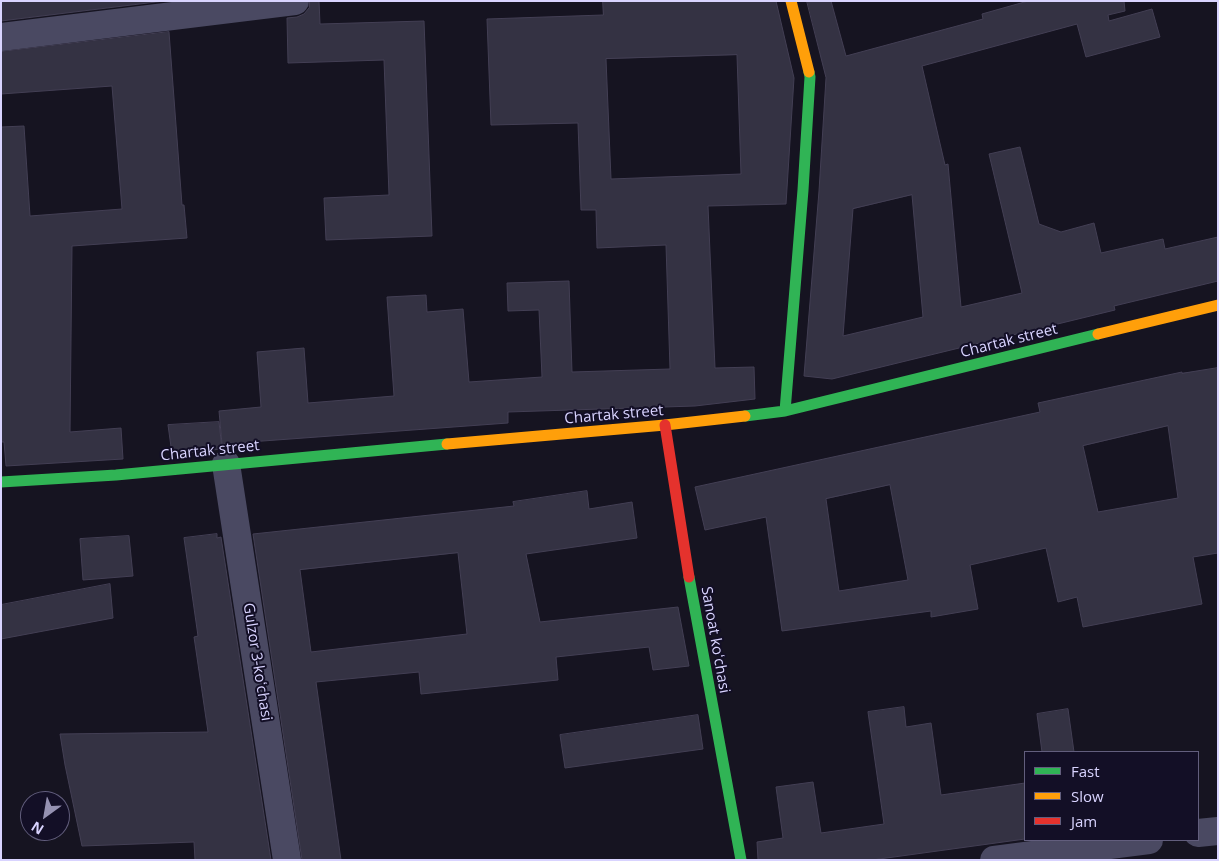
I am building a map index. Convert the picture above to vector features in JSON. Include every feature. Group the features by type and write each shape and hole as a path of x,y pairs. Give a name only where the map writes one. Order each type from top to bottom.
{"main road":[{"path":"784,411 803,190 810,77 791,1"},
{"name":"Chartak street","path":"1,482 116,475 665,425 784,411 1218,305"},
{"name":"Sanoat koʻchasi","path":"665,425 692,596 740,860"}],"street":[{"path":"1,37 201,7 295,1"},
{"name":"Gulzor 3-koʻchasi","path":"226,464 287,860"},
{"path":"1199,833 1218,831"},
{"path":"994,860 1141,841"}],"building":[{"path":"1,1 164,1 1,21"},
{"path":"310,1 319,1 320,24 424,21 432,236 326,240 324,198 389,195 384,60 288,63 287,18 304,14 309,8"},
{"path":"603,1 776,1 794,78 786,204 708,206 715,368 754,367 755,399 695,406 508,412 508,423 222,444 219,411 261,407 257,352 304,348 308,403 394,396 387,297 426,295 427,312 463,309 469,382 542,377 539,310 508,311 507,283 569,281 572,372 670,369 666,245 597,248 596,210 581,210 578,123 491,125 487,19 603,15","holes":["737,55 741,174 611,179 606,59"]},
{"path":"807,1 831,1 846,56 983,19 982,14 1028,1 1124,1 1125,11 1108,15 1109,21 1152,9 1160,37 1086,57 1077,24 922,66 945,165 948,164 961,307 1022,293 989,154 1020,147 1039,224 1061,232 1094,223 1101,253 1163,239 1165,249 1218,237 1218,281 1114,306 1115,310 832,379 804,376 826,78","holes":["912,195 923,317 843,336 853,209"]},
{"path":"169,32 182,205 184,205 187,238 72,246 70,432 121,428 123,459 6,466 4,442 1,442 1,127 24,126 30,216 122,209 112,86 1,94 1,52"},
{"path":"1218,368 1218,553 1193,557 1202,604 1083,627 1077,597 1058,602 1046,548 970,565 978,609 931,617 931,611 782,631 766,517 705,530 695,487 1040,412 1038,403 1182,373","holes":["1168,426 1178,498 1098,512 1083,446","890,485 908,580 839,591 826,499"]},
{"path":"219,422 222,449 172,454 168,425"},
{"path":"587,491 589,509 632,502 637,538 526,554 540,622 678,607 689,666 653,670 649,647 556,657 558,680 421,694 419,672 316,682 341,860 302,860 253,534 514,506 513,502","holes":["458,553 467,634 311,652 300,570"]},
{"path":"217,534 217,538 221,537 271,860 195,860 194,842 82,846 60,734 208,732 194,637 198,636 184,538"},
{"path":"129,536 133,576 83,580 80,539"},
{"path":"110,584 113,618 1,639 1,605"},
{"path":"904,707 906,727 931,723 941,795 1024,783 1024,839 872,860 758,860 757,842 783,838 776,787 813,782 821,833 884,824 868,712"},
{"path":"1068,709 1074,751 1042,751 1037,714"},
{"path":"698,715 703,749 565,768 560,735"}],"traffic: fast":[{"path":"785,411 803,190 809,72"},
{"path":"745,416 785,411 1098,334"},
{"path":"1,482 116,475 447,444"},
{"path":"689,577 741,860"}],"traffic: slow":[{"path":"791,1 809,72"},
{"path":"1098,334 1218,305"},
{"path":"447,444 745,416"}],"traffic: jam":[{"path":"665,425 689,577"}]}
